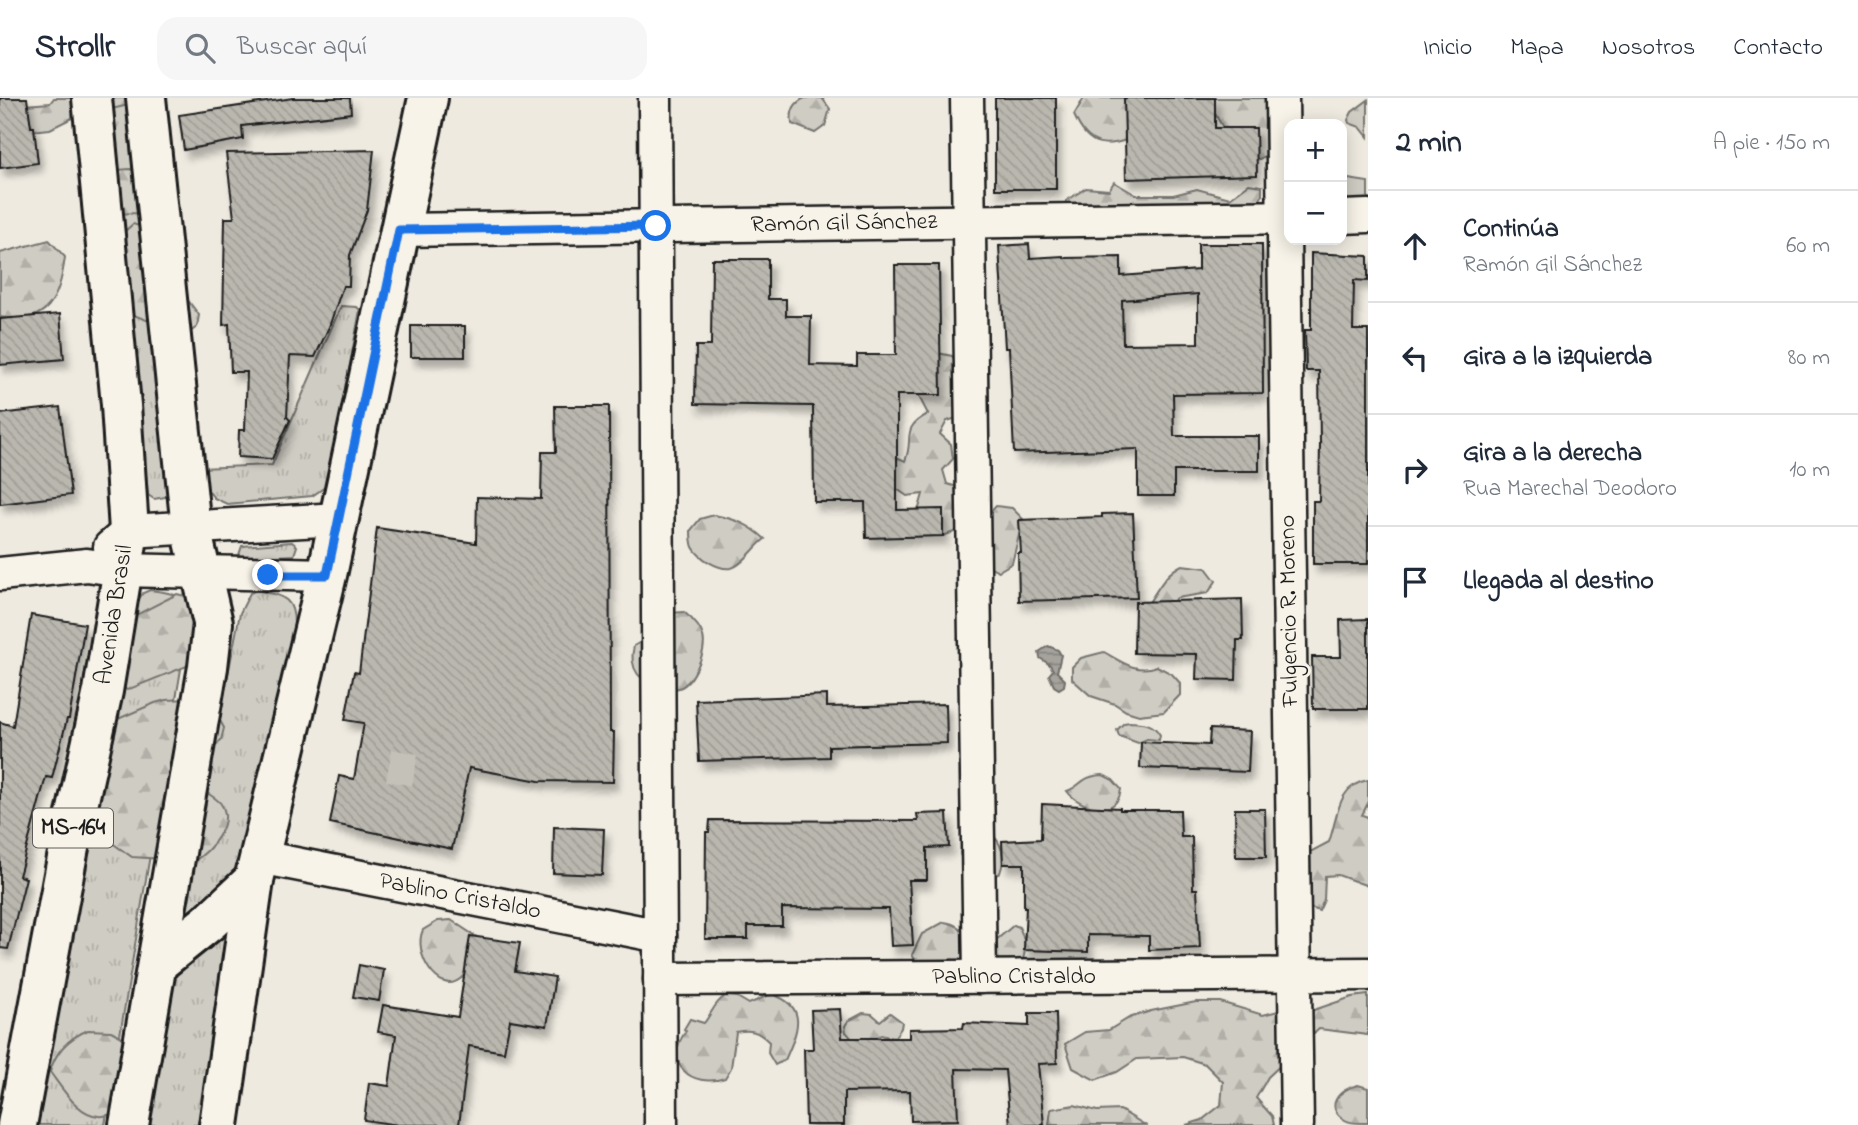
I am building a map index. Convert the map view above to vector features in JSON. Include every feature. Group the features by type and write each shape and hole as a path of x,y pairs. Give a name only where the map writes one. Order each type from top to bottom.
{"main road":[{"name":"Avenida Brasil","path":"17,1125 68,850 103,691 105,567 129,531 121,405 92,98"},
{"path":"129,1125 212,643 213,623 191,528 146,98"},
{"path":"219,1125 257,868 327,575 428,98"},
{"path":"158,963 208,922 257,868"}],"street":[{"path":"655,98 661,1125"},
{"path":"967,98 980,977"},
{"name":"Fulgencio R. Moreno","path":"1282,98 1286,182"},
{"path":"1347,217 1368,216"},
{"name":"Ramón Gil Sánchez","path":"399,230 1284,217"},
{"name":"Fulgencio R. Moreno","path":"1287,245 1297,1125"},
{"path":"129,531 339,519"},
{"path":"0,575 105,567 203,573 327,575"},
{"name":"Pablino Cristaldo","path":"257,868 660,936"},
{"name":"Pablino Cristaldo","path":"660,979 1368,974"}],"green space":[{"path":"54,98 144,98 141,102 116,108 92,108 50,129 0,134 0,107 50,103"},
{"path":"110,98 125,98 169,492 165,497 154,499 148,495"},
{"path":"805,98 822,98 830,109 825,126 815,133 792,124 793,108"},
{"path":"1084,98 1124,98 1137,137 1107,144 1092,140 1074,115"},
{"path":"1214,98 1284,98 1279,126 1268,153 1253,160 1231,153 1215,111"},
{"path":"1368,100 1368,137 1360,127 1348,120 1352,112"},
{"path":"130,169 153,178 150,209 138,213 115,214 118,170"},
{"path":"1347,179 1368,182 1368,220 1347,230"},
{"path":"1114,182 1136,195 1173,195 1197,189 1230,198 1249,184 1262,186 1262,196 1249,218 1068,213 1066,201 1086,188 1109,190"},
{"path":"133,224 157,232 184,295 199,315 197,327 186,335 123,311 115,240"},
{"path":"49,240 65,257 59,285 49,306 30,317 0,317 0,253"},
{"path":"341,306 357,307 360,310 329,478 325,487 312,496 227,504 214,498 203,484 201,468 272,465"},
{"path":"938,353 952,356 965,376 963,416 947,421 940,434 951,444 953,459 943,470 947,484 961,488 986,517 996,506 1012,508 1023,519 1012,563 999,571 981,559 957,531 943,536 925,534 915,522 923,494 907,496 894,487 897,457 905,461 911,429 919,419 928,414 914,387"},
{"path":"714,515 741,523 765,539 735,566 726,568 715,565 696,551 692,545 691,534 700,519"},
{"path":"292,542 297,546 294,555 243,558 239,555 242,546"},
{"path":"1182,565 1206,568 1216,581 1208,593 1177,598 1155,618 1144,609 1165,579"},
{"path":"150,590 175,595 183,602 190,615 105,1125 36,1125 134,606 143,593"},
{"path":"257,590 280,596 290,604 294,627 246,859 239,871 187,919 181,915 240,613 250,593"},
{"path":"177,594 189,597 207,658 127,690 117,684 128,623 136,615"},
{"path":"684,612 697,625 703,637 703,651 697,668 688,682 679,688 671,689 648,683 634,668 634,646 654,634 670,613"},
{"path":"1104,652 1136,668 1157,666 1172,674 1180,683 1180,695 1164,712 1139,715 1091,696 1072,679 1072,667 1081,658"},
{"path":"189,699 218,717 224,728 221,740 206,757 203,790 221,804 225,820 223,828 207,851 194,861 132,857 99,830 88,800 111,722 155,703"},
{"path":"1124,723 1151,725 1160,735 1159,740 1147,739 1138,743 1119,736 1117,730"},
{"path":"1103,775 1113,780 1121,789 1113,805 1106,808 1089,806 1067,791 1085,779"},
{"path":"1368,780 1368,803 1362,815 1368,817 1368,886 1338,875 1325,876 1324,900 1319,911 1308,907 1308,853 1329,842 1344,795 1358,783"},
{"path":"990,832 1000,846 1003,856 1000,873 994,876 969,865 960,851 973,839"},
{"path":"451,920 478,938 467,971 452,983 436,977 424,960 421,950 423,930 438,921"},
{"path":"944,922 958,927 965,937 965,950 960,963 919,965 912,955 922,934"},
{"path":"231,923 201,1125 146,1125 173,977"},
{"path":"1014,925 1019,927 1024,940 1025,950 1021,963 996,963 992,958 995,941"},
{"path":"771,994 791,1005 796,1013 794,1039 785,1060 775,1065 768,1053 769,1042 754,1032 741,1031 736,1032 731,1068 725,1078 701,1080 684,1071 677,1053 690,1019 704,1023 725,996 737,997 749,1004"},
{"path":"1368,995 1368,1035 1319,1029 1268,1077 1256,1098 1272,1116 1274,1125 1186,1125 1202,1120 1221,1105 1223,1082 1205,1064 1183,1057 1137,1059 1117,1072 1095,1080 1073,1068 1065,1044 1085,1032 1109,1030 1129,1018 1196,1002 1220,1002 1263,1015 1286,1009 1308,1012 1352,997"},
{"path":"863,1013 872,1014 880,1021 890,1013 902,1022 901,1028 894,1038 881,1035 854,1041 846,1032 845,1026 848,1021"},
{"path":"88,1030 111,1031 133,1043 139,1102 112,1114 95,1116 79,1108 50,1072 55,1058 64,1046"},
{"path":"1358,1085 1368,1088 1368,1123 1348,1121 1335,1110 1334,1104 1340,1094"},
{"path":"1074,1105 1097,1111 1120,1110 1145,1125 1049,1125 1051,1109"}],"shaded area":[{"path":"1048,646 1058,650 1061,655 1057,672 1065,680 1064,686 1059,689 1054,686 1049,675 1053,670 1050,665 1040,658 1039,652"}],"building":[{"path":"0,98 27,98 38,163 0,168"},
{"path":"293,98 350,98 351,113 242,126 243,139 184,150 179,115"},
{"path":"995,98 1056,98 1056,189 995,189"},
{"path":"1124,98 1215,98 1215,128 1256,128 1257,175 1126,179"},
{"path":"374,150 367,210 350,255 349,286 343,286 315,357 290,356 287,417 290,420 272,459 238,457 239,430 245,430 247,372 231,372 229,324 223,325 225,218 234,218 226,153"},
{"path":"1029,244 1030,258 1121,257 1121,276 1198,270 1198,244 1262,244 1263,393 1173,394 1174,436 1259,436 1259,471 1174,471 1174,496 1138,496 1138,449 1014,453 1009,348 1005,348 999,246","holes":["1198,294 1198,343 1123,344 1122,300"]},
{"path":"1311,253 1368,256 1368,281 1354,280 1353,330 1368,330 1368,564 1313,564 1313,501 1319,501 1320,444 1319,371 1306,371 1305,330 1311,330"},
{"path":"712,259 768,259 768,299 786,299 786,316 811,316 810,365 857,366 857,355 896,355 895,265 939,265 941,395 897,395 897,510 943,509 943,536 866,538 865,502 814,502 813,406 695,404 696,346 711,346"},
{"path":"60,314 64,359 0,365 0,319"},
{"path":"411,326 465,326 465,357 411,357"},
{"path":"555,406 609,406 610,732 614,732 613,782 539,781 469,768 452,849 330,823 339,776 354,779 364,723 345,720 354,672 359,673 377,528 476,543 477,497 541,499 542,452 556,452"},
{"path":"60,407 71,495 0,504 0,414"},
{"path":"1133,513 1137,598 1019,601 1019,520"},
{"path":"1242,599 1243,640 1237,640 1236,680 1196,679 1197,654 1134,653 1135,602"},
{"path":"31,615 85,624 69,719 52,778 46,777 19,876 26,878 8,949 0,948 0,722 13,726"},
{"path":"1368,619 1368,709 1313,709 1312,657 1341,657 1340,620"},
{"path":"827,695 827,707 946,704 947,743 829,746 829,757 699,761 696,700"},
{"path":"1210,729 1250,731 1248,772 1140,768 1141,742 1209,745"},
{"path":"1042,804 1120,810 1180,810 1181,837 1192,837 1193,889 1197,889 1200,948 1149,950 1149,936 1088,935 1088,952 1024,950 1024,864 1003,864 1002,841 1041,839"},
{"path":"1235,809 1265,809 1266,857 1236,857"},
{"path":"947,813 949,847 927,848 927,880 909,880 913,945 891,946 889,909 782,908 782,926 748,926 748,939 705,939 706,832 709,832 710,820 918,821 917,814"},
{"path":"554,827 604,829 602,875 553,873"},
{"path":"470,936 520,943 515,971 555,977 547,1026 510,1020 504,1052 469,1046 459,1125 398,1125 364,1120 369,1083 389,1086 396,1035 378,1032 383,1005 458,1017"},
{"path":"359,965 384,970 379,1001 353,997"},
{"path":"840,1009 842,1038 909,1038 909,1029 963,1028 964,1023 1029,1026 1029,1013 1056,1013 1057,1063 1038,1064 1044,1125 1010,1125 1005,1070 956,1069 958,1120 911,1121 910,1091 844,1092 844,1125 806,1125 804,1049 813,1049 811,1010"}],"tunnel":[{"path":"389,765 415,770"}],"route":[{"path":"268,575 327,575 399,230 656,226"}]}
